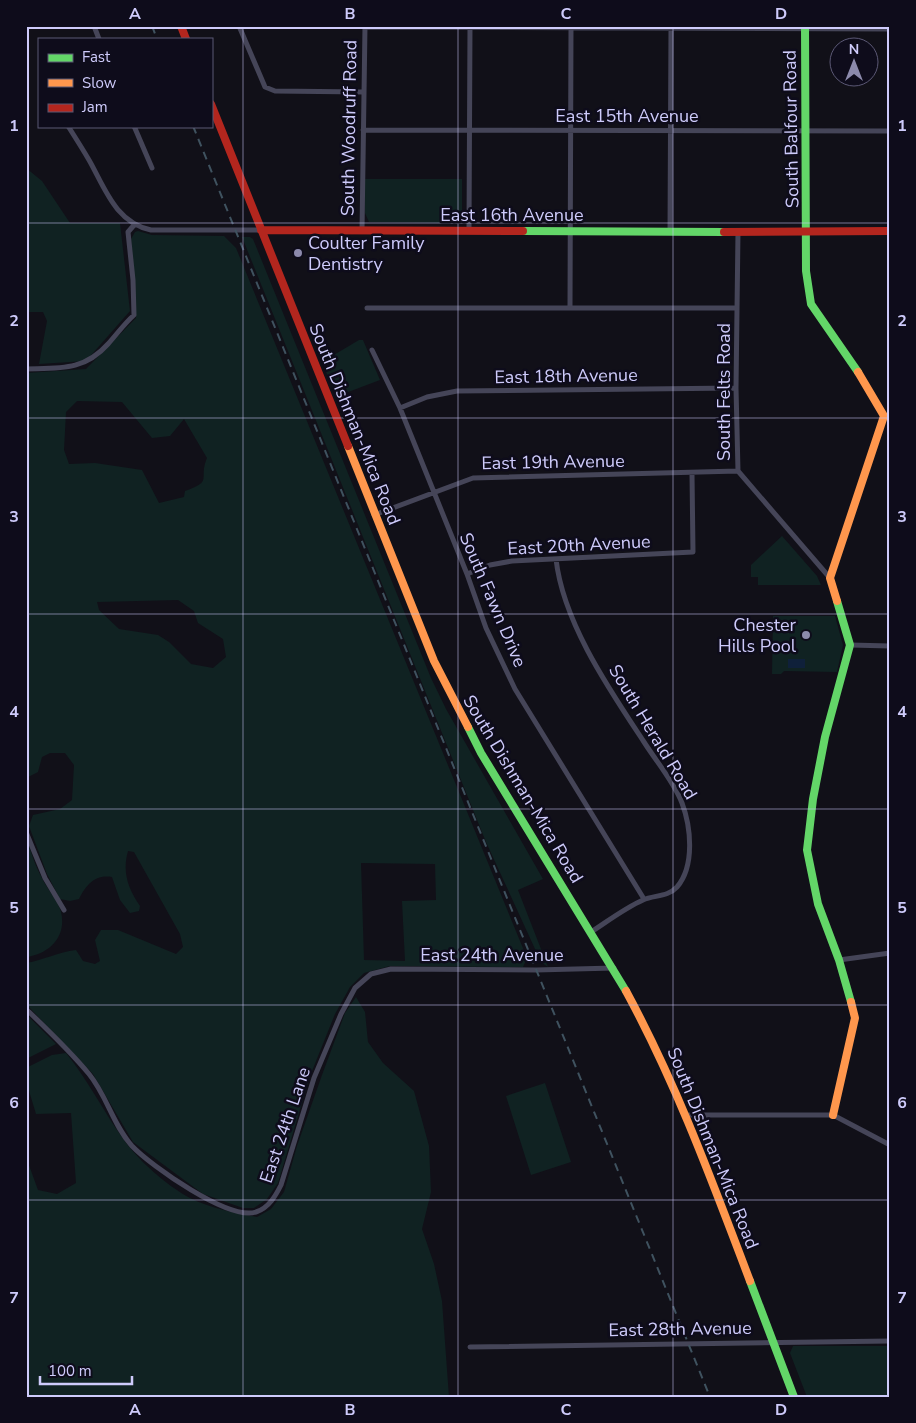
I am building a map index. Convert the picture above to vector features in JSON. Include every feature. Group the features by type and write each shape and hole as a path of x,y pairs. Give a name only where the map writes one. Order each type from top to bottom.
{"main road":[{"path":"181,26 186,38"},
{"name":"South Balfour Road","path":"805,27 807,131 806,271 811,304 887,417"},
{"name":"South Dishman-Mica Road","path":"212,107 434,661 462,720 614,968 650,1035 687,1115 794,1397"},
{"name":"East 16th Avenue","path":"261,230 890,231"},
{"path":"834,1115 855,1018 839,960 818,904 807,850 813,799 825,737 850,645 830,578 887,417"}],"street":[{"path":"94,26 99,38"},
{"path":"239,26 265,86 275,91 363,92"},
{"path":"365,27 805,27 890,29"},
{"name":"South Woodruff Road","path":"362,230 365,27"},
{"path":"468,230 470,27"},
{"path":"570,308 571,28"},
{"path":"670,232 672,28"},
{"path":"26,370 82,365 108,344 121,326 134,315 133,280 128,232 135,224 123,217 108,198 69,128"},
{"path":"135,128 152,168"},
{"name":"East 15th Avenue","path":"364,130 890,130"},
{"name":"East 16th Avenue","path":"135,224 151,230 261,230"},
{"name":"South Felts Road","path":"738,232 736,388 738,471 830,578"},
{"path":"367,308 737,308"},
{"name":"South Fawn Drive","path":"372,350 400,408 467,574 486,628 515,689 644,899"},
{"name":"East 18th Avenue","path":"400,408 427,397 457,392 736,388"},
{"name":"East 19th Avenue","path":"374,515 473,478 692,474 738,471"},
{"name":"East 20th Avenue","path":"467,574 490,565 512,561 693,552 692,474"},
{"name":"South Herald Road","path":"556,559 559,584 575,623 626,716 681,801 688,821 689,866 677,887 662,896 644,899 591,932"},
{"path":"850,645 890,646"},
{"path":"26,832 45,878 64,910"},
{"path":"839,960 890,952"},
{"name":"East 24th Avenue","path":"371,974 391,969 536,970 614,968"},
{"name":"East 24th Lane","path":"26,1009 91,1076 119,1127 133,1146 185,1188 204,1199 245,1213 256,1212 274,1198 281,1185 314,1078 341,1014 355,988 371,974"},
{"path":"687,1115 834,1115 890,1145"},
{"name":"East 28th Avenue","path":"470,1347 773,1341 890,1341"}],"shaded area":[{"path":"26,168 42,181 70,223 120,223 130,311 86,361 39,364 47,321 43,312 26,312"},
{"path":"365,179 462,179 462,223 369,222 365,213"},
{"path":"138,231 152,235 224,236 236,248 527,958 523,967 390,966 364,973 350,987 335,1014 310,1076 278,1183 267,1199 254,1208 243,1208 203,1194 133,1142 93,1074 26,1004 26,963 76,950 83,961 95,964 100,961 95,940 101,930 118,930 176,954 183,947 180,934 134,852 128,851 126,873 129,887 140,906 139,911 130,913 120,900 112,877 96,879 85,889 79,899 70,901 60,899 47,874 29,826 33,815 60,809 72,800 74,765 65,753 50,753 42,757 38,772 26,778 26,373 86,369 136,318 131,239 135,232","holes":["77,401 122,402 152,438 170,436 184,419 207,458 204,479 199,485 185,491 184,497 159,503 142,470 95,463 69,464 64,450 66,412","178,600 194,611 198,623 223,639 226,657 213,668 191,664 169,642 158,635 119,629 99,610 97,602","361,863 435,864 436,900 402,901 405,961 364,960"]},
{"path":"242,237 253,239 431,678 446,709 543,879 518,890 548,967 541,962 486,842"},
{"path":"359,340 363,340 380,380 335,397 322,362"},
{"path":"782,536 817,576 821,585 758,585 758,577 751,577 751,565"},
{"name":"Chester Hills Pool","path":"773,616 835,616 843,645 837,672 784,671 781,674 772,674"},
{"path":"26,838 44,882 60,908 62,921 59,936 49,948 26,957"},
{"path":"356,997 365,1012 368,1042 383,1063 414,1091 429,1146 431,1192 422,1229 434,1264 442,1301 449,1397 26,1397 26,1157 38,1190 57,1194 76,1183 71,1113 36,1114 26,1081 26,1068 52,1055 66,1053 124,1140 154,1172 181,1193 198,1202 222,1210 257,1217 271,1209 284,1192 297,1146 322,1075 345,1013"},
{"path":"26,1014 56,1044 26,1059"},
{"path":"545,1083 571,1162 531,1175 506,1096"},
{"path":"793,1346 890,1346 890,1397 807,1397 790,1353"}],"water":[{"path":"788,659 805,659 805,668 788,668"}],"railway":[{"path":"152,26 157,38"},
{"path":"194,128 710,1397"}],"traffic: fast":[{"path":"805,26 806,271 811,304 858,372"},
{"path":"523,231 724,232"},
{"path":"837,601 850,645 825,737 813,799 807,850 818,904 839,960 851,1002"},
{"path":"468,727 481,753 626,991"},
{"path":"750,1281 794,1397"}],"traffic: slow":[{"path":"837,601 830,578 884,416 858,372"},
{"path":"348,446 434,661 468,727"},
{"path":"626,991 678,1098 708,1170 750,1281"},
{"path":"833,1115 855,1018 851,1002"}],"traffic: jam":[{"path":"181,26 186,38"},
{"path":"212,106 348,446"},
{"path":"261,230 523,231"},
{"path":"724,232 890,231"}],"place":[{"name":"Coulter Family Dentistry","path":"298,253"},
{"name":"Chester Hills Pool","path":"806,635"}]}
